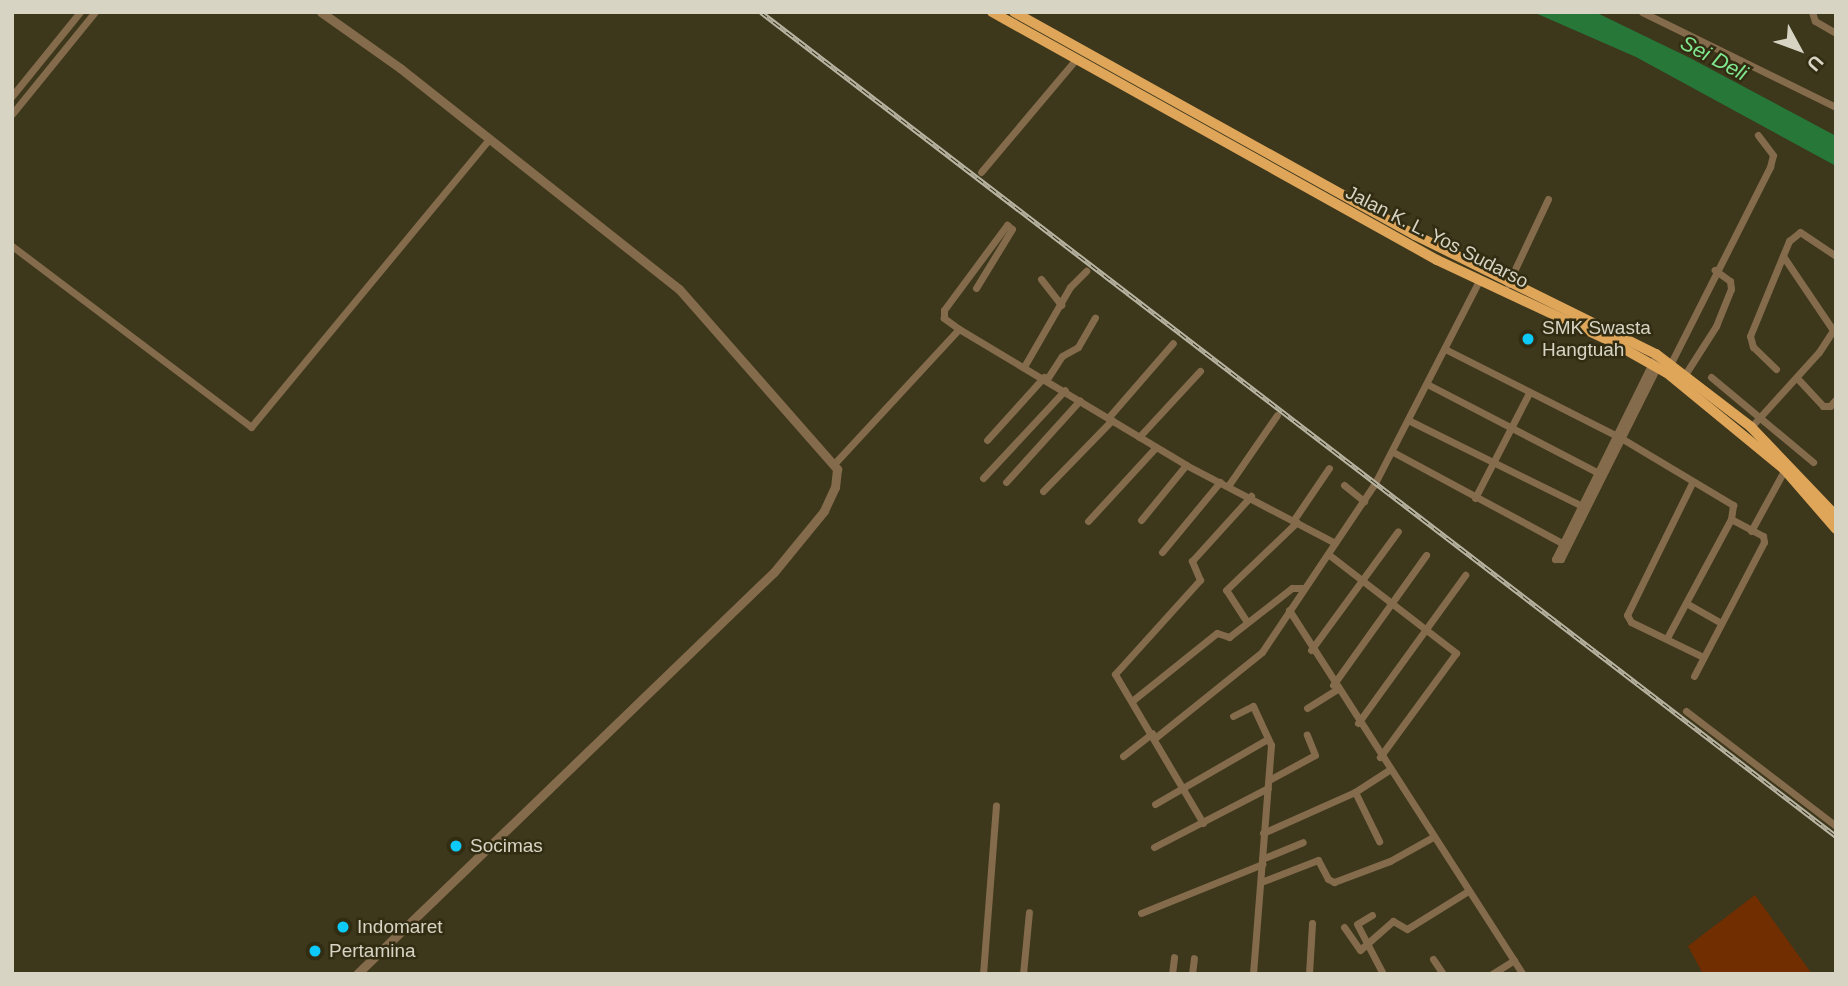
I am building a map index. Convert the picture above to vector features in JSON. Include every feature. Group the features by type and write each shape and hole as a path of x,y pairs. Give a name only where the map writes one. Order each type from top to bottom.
{"highway":[{"name":"Jalan K. L. Yos Sudarso","path":"992,12 1479,281 1659,361 1687,370 1751,427 1836,516"},
{"name":"Jalan K. L. Yos Sudarso","path":"1014,12 1415,235 1509,281 1659,361 1786,466 1836,530"}],"street":[{"path":"12,96 80,12"},
{"path":"12,114 94,12"},
{"path":"321,12 489,139 679,289 834,464 837,478 831,499 774,572 357,974"},
{"path":"1642,12 1836,107"},
{"path":"1812,12 1815,21 1836,33"},
{"path":"981,172 1076,60"},
{"path":"1583,506 1554,554 1559,560 1618,437 1659,361 1715,270 1773,160 1769,147 1758,135"},
{"path":"12,246 251,427 489,139"},
{"path":"1504,292 1549,199"},
{"path":"976,288 1012,229 1007,225 944,310 944,318 1186,465 1251,496 1335,543"},
{"path":"1776,369 1750,341 1790,241 1800,232 1836,256"},
{"path":"1751,427 1797,378 1835,328 1783,256"},
{"path":"1687,370 1716,326 1731,289 1730,281 1715,270"},
{"path":"1025,365 1070,287 1086,271"},
{"path":"1041,279 1061,304"},
{"path":"1123,756 1255,660 1364,501 1393,452 1479,281"},
{"path":"987,440 1046,378 1062,356 1077,347 1095,317"},
{"path":"834,464 960,329"},
{"path":"1043,491 1110,419 1173,342"},
{"path":"1445,349 1618,437 1733,505 1731,519 1667,638"},
{"path":"1139,437 1200,370"},
{"path":"1710,377 1813,462"},
{"path":"1797,378 1823,406 1830,406 1836,399"},
{"path":"1427,384 1599,473"},
{"path":"983,478 1065,390"},
{"path":"1475,498 1529,393"},
{"path":"1006,482 1080,400"},
{"path":"1228,486 1277,415"},
{"path":"1408,421 1583,506"},
{"path":"1088,521 1156,447"},
{"path":"1393,452 1560,542"},
{"path":"1141,520 1186,465"},
{"path":"1751,531 1786,466"},
{"path":"1247,622 1226,590 1295,522 1329,468"},
{"path":"1162,552 1220,482"},
{"path":"1692,483 1627,614 1631,622 1703,657"},
{"path":"1344,485 1364,501"},
{"path":"1203,824 1154,736 1116,677 1117,670 1200,580 1192,561 1251,496"},
{"path":"1694,676 1764,542 1731,519"},
{"path":"1311,650 1398,531"},
{"path":"1328,554 1456,653 1380,757"},
{"path":"1307,708 1335,688 1426,555"},
{"path":"1358,723 1465,575"},
{"path":"1132,701 1217,633 1228,638 1292,588 1304,588"},
{"path":"1686,603 1721,623"},
{"path":"1289,610 1335,688 1523,974"},
{"path":"1233,716 1253,706 1266,740 1271,745 1253,974"},
{"path":"1686,711 1836,826"},
{"path":"1154,847 1203,824 1315,755 1307,735"},
{"path":"1155,804 1266,740"},
{"path":"1263,833 1355,792 1389,770"},
{"path":"1355,792 1379,841"},
{"path":"983,974 996,805"},
{"path":"1261,882 1318,860 1328,879 1334,882 1390,861 1433,837"},
{"path":"1141,913 1303,842"},
{"path":"1344,928 1356,949 1370,944 1394,921 1407,929 1468,891"},
{"path":"1023,974 1029,912"},
{"path":"1371,915 1357,924 1370,944 1383,974"},
{"path":"1310,974 1312,923"},
{"path":"1172,974 1174,957"},
{"path":"1192,974 1194,958"},
{"path":"1433,959 1443,974"},
{"path":"1492,974 1514,960"}],"shaded area":[{"path":"1533,12 1595,12 1690,58 1836,136 1836,166 1636,57"},
{"path":"1755,895 1812,974 1703,974 1688,946"}],"railway":[{"path":"761,12 1836,836"}],"place":[{"name":"SMK Swasta Hangtuah","path":"1528,339"},
{"name":"Socimas","path":"456,846"},
{"name":"Indomaret","path":"343,927"},
{"name":"Pertamina","path":"315,951"}],"water label":[{"name":"Sei Deli","path":"1714,58"}]}
